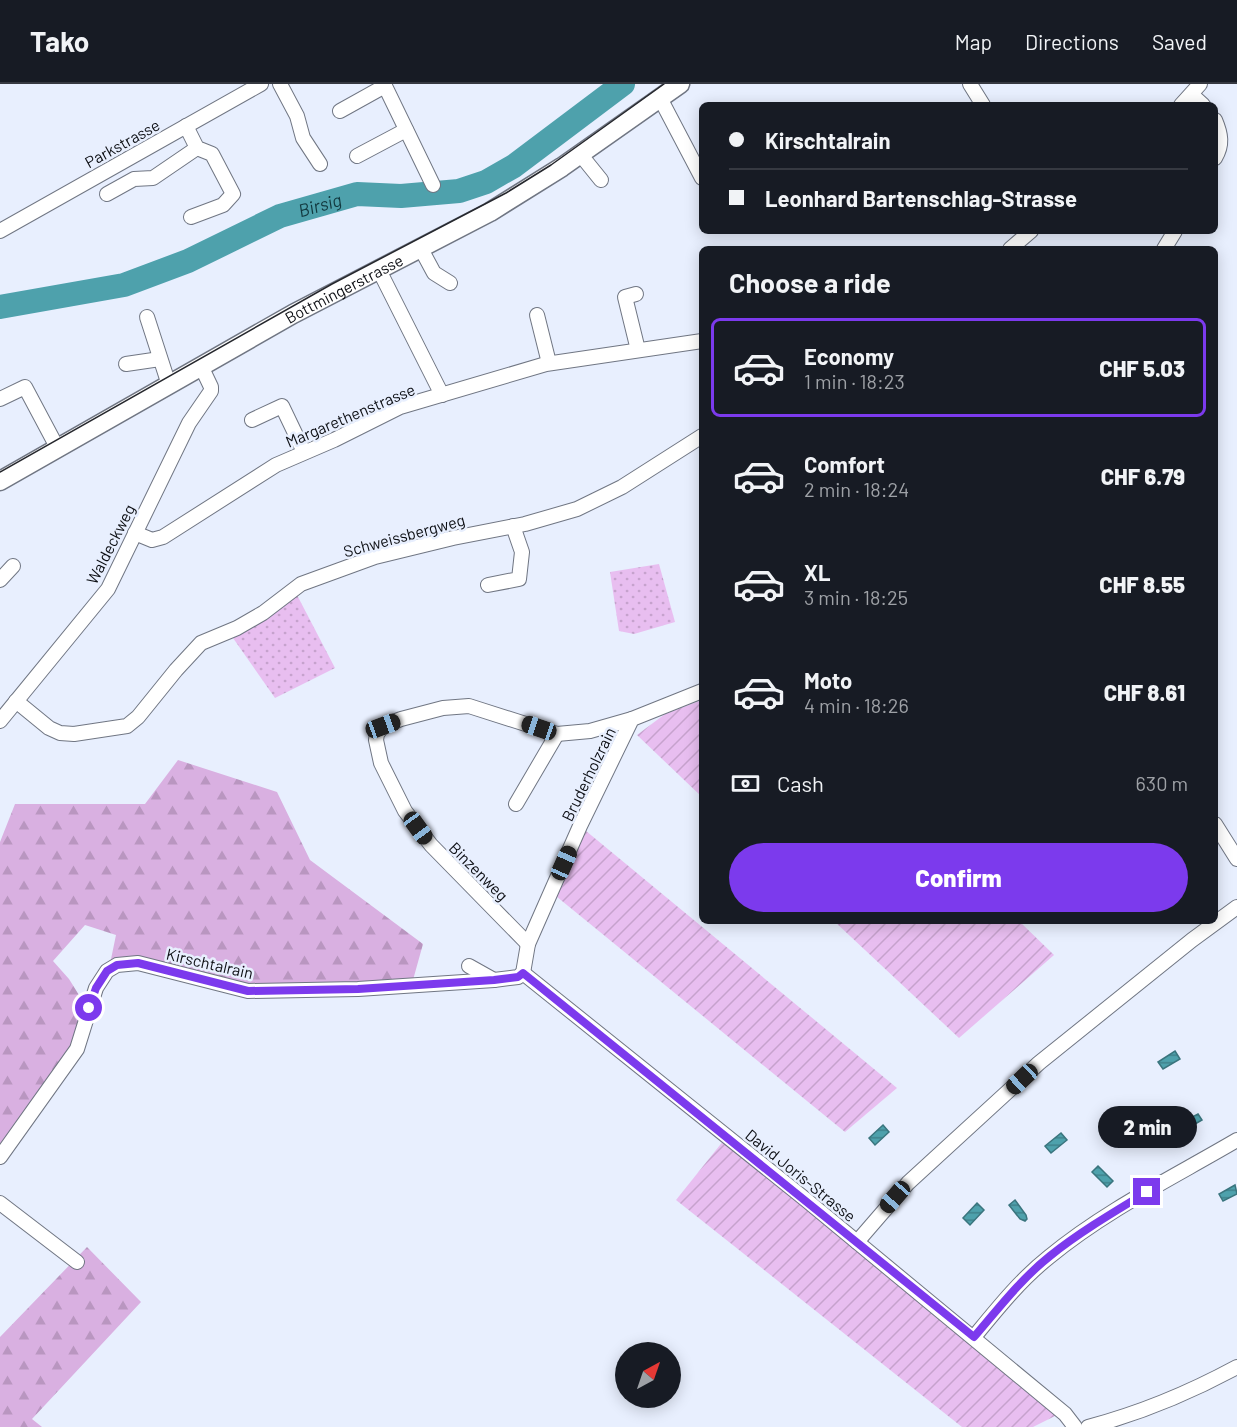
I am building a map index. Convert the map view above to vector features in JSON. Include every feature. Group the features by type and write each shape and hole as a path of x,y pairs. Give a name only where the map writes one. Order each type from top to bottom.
{"main road":[{"name":"Bottmingerstrasse","path":"0,481 378,268 490,212 580,154 680,84"}],"street":[{"name":"Parkstrasse","path":"0,231 261,84"},
{"path":"279,84 297,116 303,138 320,164"},
{"path":"970,84 981,102"},
{"path":"340,111 385,85 432,185"},
{"path":"1184,102 1196,89"},
{"path":"660,98 699,171"},
{"path":"186,126 197,148 212,154 233,194 223,205 191,218"},
{"path":"1218,127 1220,132 1218,152"},
{"path":"357,156 406,130"},
{"path":"107,194 134,179 153,178 197,148"},
{"path":"580,154 601,180"},
{"path":"1014,246 1028,234"},
{"path":"420,247 429,278 450,282"},
{"path":"378,268 442,395"},
{"path":"636,294 625,297 637,320 639,350"},
{"path":"537,315 549,363"},
{"path":"147,317 169,385"},
{"name":"Margarethenstrasse","path":"135,533 152,540 163,537 276,465 400,407 549,363 699,341"},
{"path":"126,364 160,359"},
{"name":"Waldeckweg","path":"0,721 108,589 189,423 212,391 201,366"},
{"path":"0,399 25,387 57,449"},
{"path":"252,420 282,406 304,452"},
{"name":"Schweissbergweg","path":"16,701 49,728 60,734 127,726 138,717 176,670 201,644 263,613 301,584 375,557 577,509 622,487 699,438"},
{"path":"488,585 519,579 522,552 513,526"},
{"path":"0,580 13,566"},
{"name":"Bruderholzrain","path":"528,944 580,826 632,719 699,693"},
{"name":"Binzenweg","path":"528,944 430,845 394,791 381,763 376,740 377,734 383,726 392,722 442,708 469,706 556,734 590,731 632,719"},
{"path":"516,804 556,734"},
{"path":"1218,829 1237,859"},
{"path":"1218,921 1237,907"},
{"path":"857,1242 908,1183 1039,1063 1214,924"},
{"path":"523,973 528,944"},
{"name":"Kirschtalrain","path":"0,1157 76,1049 96,988 107,971 117,965 138,963 248,991 358,989 494,980 518,977 523,973"},
{"path":"469,966 494,980"},
{"name":"David Joris-Strasse","path":"523,973 974,1337 1065,1414 1075,1427"},
{"path":"974,1337 1015,1288 1049,1256 1106,1216 1237,1140"},
{"path":"0,1203 77,1262"},
{"path":"1088,1427 1122,1418 1168,1401 1237,1367"}],"shaded area":[{"path":"659,564 675,622 634,634 619,631 610,572"},
{"path":"297,595 335,668 275,698 233,638"},
{"path":"699,701 699,794 637,735 665,714"},
{"path":"580,826 897,1088 845,1132 551,892"},
{"path":"837,924 1022,924 1054,955 959,1038"},
{"path":"724,1140 1059,1414 1033,1427 962,1427 676,1200"}],"green space":[{"path":"178,760 277,792 310,860 423,944 413,980 244,988 110,964 116,935 85,925 53,961 69,979 84,1003 66,1061 0,1160 0,842 15,804 145,804"},
{"path":"87,1247 141,1302 32,1419 42,1427 0,1427 0,1337"}],"water":[{"path":"1175,1051 1180,1059 1163,1069 1158,1062"},
{"path":"1198,1114 1202,1120 1185,1130 1181,1123"},
{"path":"883,1125 889,1132 875,1145 869,1138"},
{"path":"1061,1133 1067,1140 1051,1153 1045,1146"},
{"path":"1098,1166 1113,1181 1107,1187 1092,1172"},
{"path":"1235,1185 1237,1194 1223,1201 1219,1194"},
{"path":"1015,1200 1026,1215 1025,1221 1020,1219 1009,1205"},
{"path":"977,1203 984,1210 970,1225 963,1218"}],"waterway":[{"name":"Birsig","path":"0,307 124,285 188,261 280,216 357,194 401,196 459,191 486,182 514,166 623,84"}],"tram line":[{"path":"0,472 332,284 506,193 551,165 664,84"}],"route":[{"path":"89,1008 96,988 107,971 117,965 138,963 248,991 358,989 494,980 518,977 523,973 974,1337 1015,1288 1049,1256 1106,1216 1147,1192"}]}
